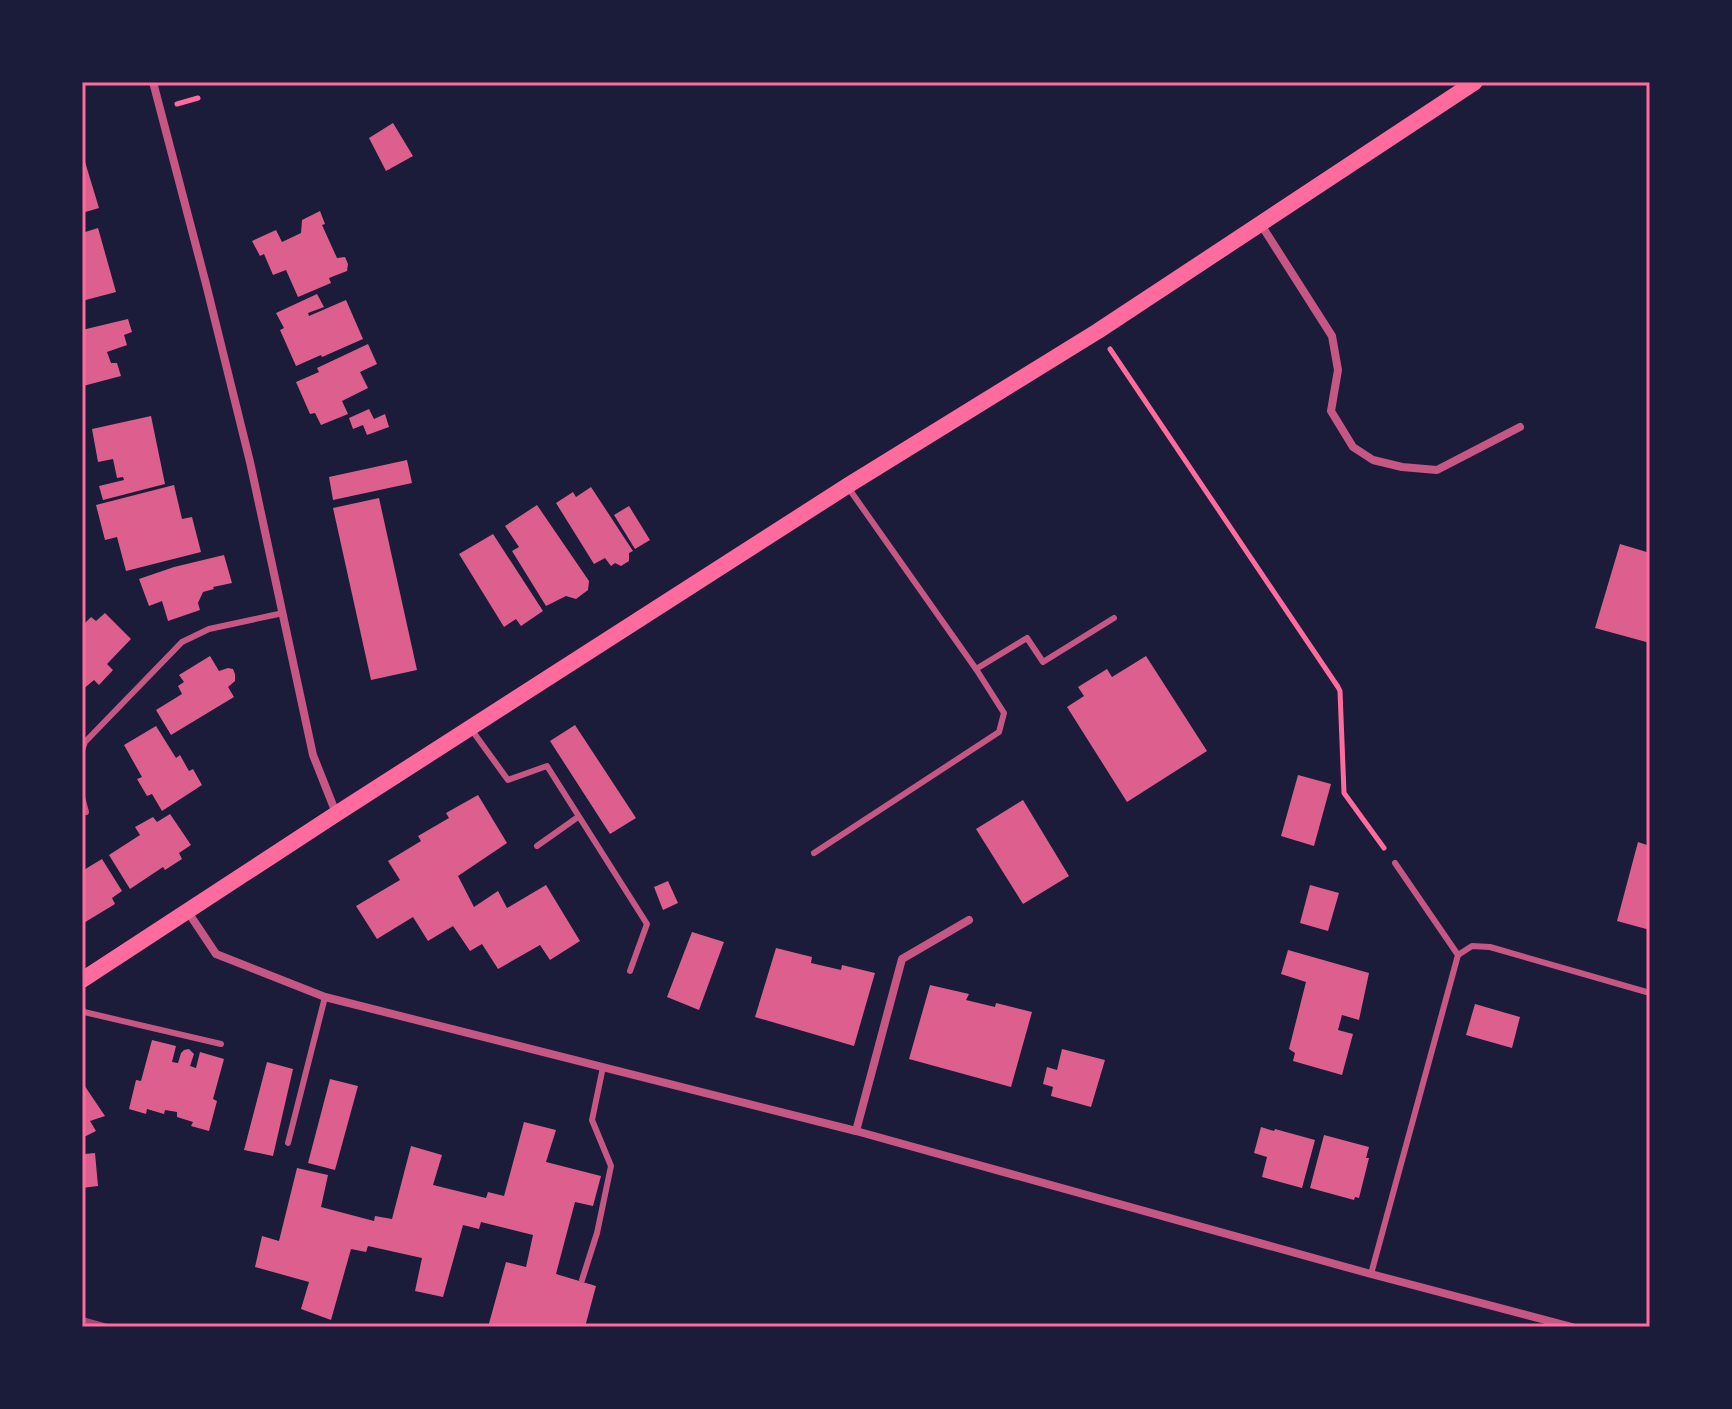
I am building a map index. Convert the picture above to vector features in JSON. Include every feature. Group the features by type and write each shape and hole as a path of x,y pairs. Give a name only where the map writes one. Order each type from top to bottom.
{"main road":[{"path":"82,980 847,486 1098,331 1475,82"}],"street":[{"path":"153,82 250,462 313,755 336,814"},
{"path":"1260,223 1332,336 1338,370 1331,411 1353,447 1373,460 1402,467 1437,470 1520,427"},
{"path":"188,912 216,954 325,997 856,1131 1572,1327"},
{"path":"856,1131 902,959 969,920"}],"lane":[{"path":"814,853 999,732 1004,713 847,486"},
{"path":"82,750 85,742 182,642 209,629 283,613"},
{"path":"976,669 1027,638 1043,662 1114,618"},
{"path":"471,729 508,780 547,766 647,924 630,971"},
{"path":"82,797 86,812"},
{"path":"537,846 578,817"},
{"path":"1395,863 1458,955"},
{"path":"1371,1274 1458,955 1472,946 1490,947 1650,993"},
{"path":"288,1143 325,997"},
{"path":"82,1009 84,1012 221,1044"},
{"path":"582,1280 597,1233 611,1166 592,1120 603,1067"}],"path":[{"path":"1098,331 1338,687 1344,793 1395,863"}],"building":[{"path":"393,123 413,156 386,171 369,138"},
{"path":"82,152 99,208 82,213"},
{"path":"320,211 325,224 322,225 337,258 345,257 347,271 329,278 331,283 298,297 286,270 273,275 264,254 260,256 252,241 276,230 282,242 301,233 302,220"},
{"path":"98,228 116,292 82,301 82,233"},
{"path":"317,294 324,307 308,313 309,316 346,300 363,339 296,366 276,313"},
{"path":"128,319 132,332 124,335 127,345 107,352 111,363 117,363 121,376 83,386 82,330"},
{"path":"368,344 377,364 360,372 368,388 342,401 348,414 321,425 315,413 310,414 296,382 319,372 317,368"},
{"path":"369,409 374,419 385,414 389,427 367,435 363,425 353,429 349,418"},
{"path":"151,416 165,484 103,500 99,486 124,480 123,477 117,478 113,459 98,462 92,429"},
{"path":"407,460 412,483 333,500 329,477"},
{"path":"174,485 182,519 192,517 201,552 126,571 117,537 105,540 96,505"},
{"path":"591,487 633,551 629,553 629,561 621,566 615,563 611,566 605,558 594,564 556,503 573,492 576,497"},
{"path":"379,498 417,670 371,680 333,508"},
{"path":"537,505 589,581 588,590 576,599 566,596 546,606 512,551 519,547 505,526"},
{"path":"629,506 650,540 635,549 614,515"},
{"path":"493,534 543,611 521,626 516,619 504,627 459,554"},
{"path":"1620,544 1650,553 1650,643 1595,628"},
{"path":"224,555 232,583 203,592 198,603 200,610 168,621 162,601 149,606 139,579"},
{"path":"105,613 131,639 107,664 113,670 99,685 94,680 82,690 82,626 91,617 96,621"},
{"path":"210,656 219,671 233,669 235,681 228,687 234,697 171,735 156,710 182,694 178,686 184,682 179,675"},
{"path":"1146,656 1207,751 1127,802 1067,707 1084,696 1078,687 1107,669 1112,677"},
{"path":"575,725 636,818 610,834 550,741"},
{"path":"156,726 176,758 180,755 202,785 162,811 152,794 147,796 137,779 142,777 124,745"},
{"path":"1298,775 1331,784 1314,846 1281,836"},
{"path":"478,795 507,843 458,876 474,907 498,891 507,908 546,885 580,941 550,960 540,945 498,969 482,944 470,951 453,926 428,941 413,917 377,939 356,906 400,880 388,861 421,841 418,836 449,818 446,813"},
{"path":"1023,800 1069,876 1023,904 976,829"},
{"path":"170,814 191,845 179,853 182,859 165,870 163,867 130,889 109,855 140,835 135,827 153,817 157,822"},
{"path":"1638,842 1650,846 1650,930 1617,921"},
{"path":"102,859 122,891 112,898 115,904 82,924 82,871"},
{"path":"668,881 678,903 663,910 654,887"},
{"path":"1310,885 1339,893 1328,931 1300,923"},
{"path":"692,932 724,942 699,1010 667,997"},
{"path":"776,948 812,957 811,963 841,970 842,965 875,973 854,1046 755,1017"},
{"path":"1288,950 1369,973 1359,1020 1342,1015 1338,1030 1353,1034 1342,1075 1293,1061 1295,1053 1289,1049 1306,982 1281,974"},
{"path":"930,985 969,994 966,1000 995,1007 996,1003 1032,1012 1011,1087 909,1059"},
{"path":"1475,1004 1520,1017 1512,1048 1466,1035"},
{"path":"152,1040 176,1046 172,1062 178,1063 181,1053 189,1049 194,1054 190,1066 196,1068 200,1052 224,1059 213,1099 217,1101 209,1131 191,1126 193,1122 177,1117 177,1112 165,1110 164,1114 147,1109 146,1114 129,1109 136,1080 141,1081"},
{"path":"1062,1049 1105,1060 1091,1107 1051,1096 1053,1087 1043,1084 1047,1067 1057,1070"},
{"path":"267,1062 293,1069 273,1156 244,1150"},
{"path":"330,1079 358,1086 335,1170 308,1163"},
{"path":"82,1082 105,1116 90,1121 96,1131 82,1138"},
{"path":"524,1122 556,1130 546,1162 601,1176 593,1206 575,1202 556,1274 596,1286 585,1327 488,1327 506,1262 526,1267 533,1235 481,1222 479,1229 463,1225 443,1297 415,1291 422,1258 368,1246 366,1252 351,1249 331,1320 301,1309 309,1282 255,1267 262,1236 279,1241 297,1168 328,1175 321,1207 374,1221 375,1216 392,1219 411,1146 442,1155 433,1185 486,1198 488,1192 504,1196"},
{"path":"1261,1127 1315,1140 1302,1188 1262,1177 1267,1157 1254,1153"},
{"path":"1324,1135 1369,1147 1359,1198 1355,1197 1354,1200 1310,1188"},
{"path":"82,1145 85,1154 95,1153 98,1186 82,1188"}],"railway":[{"path":"82,1320 107,1327"}]}
